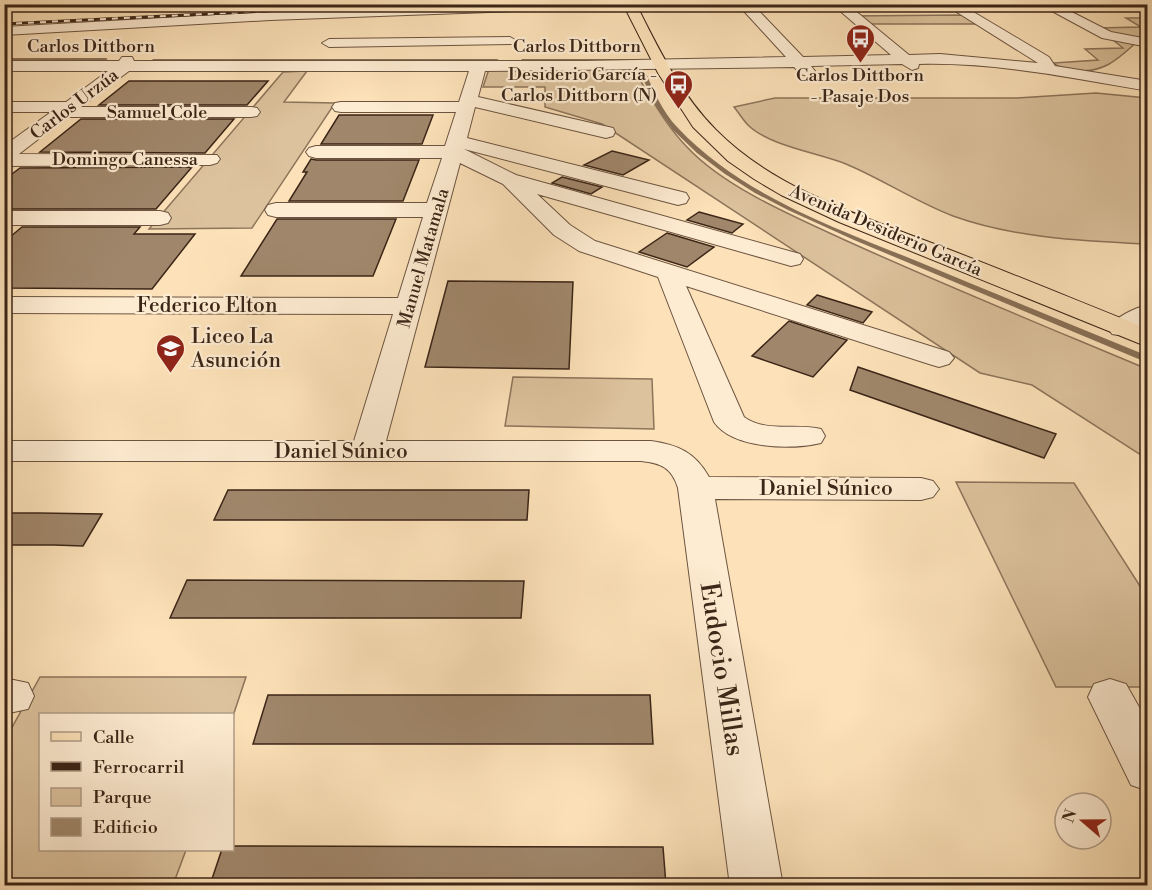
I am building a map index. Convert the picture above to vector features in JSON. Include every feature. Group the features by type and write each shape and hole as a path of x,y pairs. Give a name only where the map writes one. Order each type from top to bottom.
{"main road":[{"name":"Avenida Desiderio García","path":"629,4 689,110 722,134"},
{"path":"645,6 657,24"},
{"name":"Avenida Desiderio García","path":"672,49 696,86 722,134 743,162 813,201 1141,324"}],"street":[{"path":"313,44 509,25 599,4"},
{"path":"645,6 783,4"},
{"path":"838,4 927,78"},
{"path":"950,4 1044,60 1047,69 1038,85"},
{"path":"1045,4 1140,53 1109,79"},
{"path":"746,5 817,81"},
{"path":"4,31 163,22 509,25"},
{"path":"149,35 163,22"},
{"path":"509,25 510,66"},
{"path":"14,48 44,29"},
{"name":"Carlos Urzúa","path":"7,154 125,66 135,48"},
{"name":"Carlos Dittborn","path":"4,66 510,66 904,59 975,60 1047,69 1148,86"},
{"name":"Manuel Matamala","path":"368,451 478,66"},
{"path":"341,107 467,104 606,132"},
{"name":"Samuel Cole","path":"4,107 251,112"},
{"path":"316,152 455,148 470,143 678,198"},
{"path":"455,148 510,180 562,230 575,239 609,254 939,358"},
{"name":"Domingo Canessa","path":"7,154 210,159"},
{"path":"510,180 791,259"},
{"path":"276,210 437,210"},
{"path":"4,218 160,218"},
{"path":"669,273 730,422 745,432 759,435 809,436"},
{"name":"Federico Elton","path":"4,305 409,306"},
{"name":"Daniel Súnico","path":"4,451 647,451 666,454 686,473 921,489"},
{"name":"Eudocio Millas","path":"686,473 757,885"},
{"path":"1128,722 1148,770"}],"green space":[{"path":"965,15 978,24 856,24 847,16"},
{"path":"1126,18 1147,18 1147,33 1106,66 1087,71 1066,69 1053,63 1098,60 1085,49 1123,48 1113,40 1118,38 1096,28 1141,27"},
{"path":"489,69 633,69 665,120 687,147 721,176 741,189 784,212 884,258 1147,369 1147,459 1032,385 980,373 602,124 545,107 545,87 483,87"},
{"path":"307,71 284,102 335,103 252,228 149,229 283,72"},
{"path":"1096,93 1147,98 1147,244 1074,240 1024,234 953,216 846,164 768,138 748,125 734,107 775,98 1017,98"},
{"path":"513,377 652,379 654,429 505,426"},
{"path":"956,482 1074,483 1147,597 1147,687 1056,687"},
{"path":"40,677 246,677 234,713 39,713 39,851 186,851 173,885 5,886 5,740"}],"building":[{"path":"129,81 268,81 247,105 99,105"},
{"path":"339,115 433,115 422,144 321,144"},
{"path":"81,119 234,119 205,153 40,152"},
{"path":"612,151 649,160 623,175 584,165"},
{"path":"311,159 419,160 403,201 289,201 307,172 303,172"},
{"path":"192,167 156,209 4,209 4,180 20,168"},
{"path":"562,177 602,187 591,194 552,183"},
{"path":"699,212 743,224 732,233 687,220"},
{"path":"277,219 396,219 373,276 241,276"},
{"path":"22,227 140,227 134,234 195,234 152,289 4,288 4,242"},
{"path":"667,233 714,247 687,267 639,252"},
{"path":"448,281 573,282 569,369 425,367"},
{"path":"817,295 872,312 863,323 807,305"},
{"path":"789,321 847,340 813,377 752,356"},
{"path":"858,367 1056,434 1044,458 850,390"},
{"path":"228,490 529,490 527,520 214,520"},
{"path":"4,513 102,514 83,546 4,545"},
{"path":"187,580 524,581 521,618 170,618"},
{"path":"268,695 650,695 653,744 253,744"},
{"path":"234,846 663,847 666,885 210,885 221,851 234,851"}],"waterway":[{"path":"10,59 106,59"},
{"path":"154,60 497,60"},
{"path":"523,60 636,60"},
{"path":"641,69 660,108 675,129 699,152 727,173 758,191 790,209 857,239 1148,360"}],"railway":[{"path":"4,24 407,4"}],"place":[{"name":"Carlos Dittborn - Pasaje Dos","path":"860,64"},
{"name":"Desiderio García - Carlos Dittborn (N)","path":"678,110"},
{"name":"Liceo La Asunción","path":"170,374"}]}
